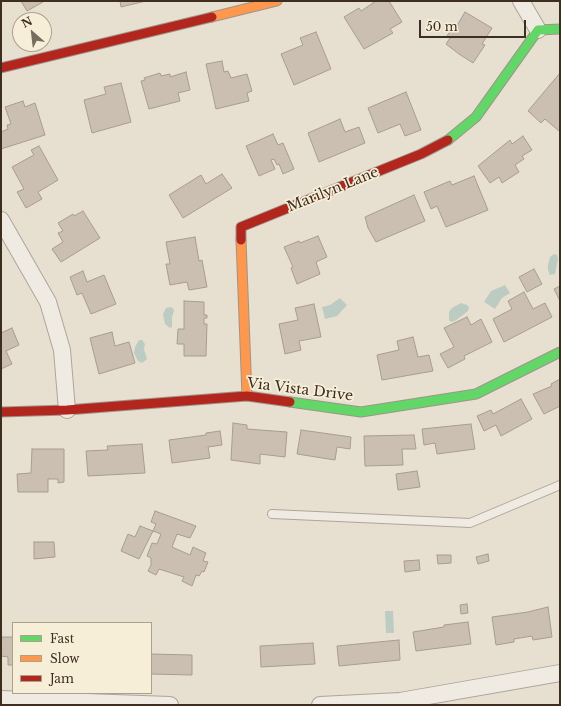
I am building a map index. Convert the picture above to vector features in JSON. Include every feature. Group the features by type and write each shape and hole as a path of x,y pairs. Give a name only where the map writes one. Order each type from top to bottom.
{"street":[{"path":"1,68 277,1"},
{"path":"521,1 538,30 560,29"},
{"name":"Marilyn Lane","path":"247,396 241,226 421,154 450,139 476,117 538,30"},
{"path":"1,220 48,302 62,350 67,410"},
{"name":"Via Vista Drive","path":"1,412 67,410 247,396 361,412 476,394 560,352"},
{"path":"320,705 400,701 560,673"},
{"path":"1,698 170,705"}],"lane":[{"path":"272,514 470,523 560,485"}],"shaded area":[{"path":"554,254 557,255 558,259 555,274 550,275 548,265 550,257"},
{"path":"505,285 510,293 502,298 495,309 484,302 491,291"},
{"path":"340,298 347,305 337,316 325,319 322,307 330,305"},
{"path":"461,303 469,307 468,311 455,321 451,322 449,320 449,312 452,308"},
{"path":"166,308 173,308 174,311 172,317 172,327 170,328 165,324 163,314"},
{"path":"139,340 142,340 145,344 144,349 147,359 142,363 138,361 134,353 135,347"},
{"path":"385,611 393,611 394,633 386,633"}],"building":[{"path":"21,1 42,1 43,2 27,11"},
{"path":"120,1 146,1 121,7"},
{"path":"376,1 389,1 402,22 390,29 393,33 364,49 344,17 359,8 361,11"},
{"path":"465,12 492,28 482,44 485,45 473,63 446,44 450,38 447,36 453,27 455,29"},
{"path":"316,32 331,69 294,85 281,54 303,45 300,38"},
{"path":"222,61 224,72 228,71 231,78 247,74 252,91 247,93 249,101 216,109 206,64"},
{"path":"186,72 190,90 178,93 180,101 149,109 141,81 145,80 144,78 160,73 161,76 170,74 170,77"},
{"path":"560,73 559,131 545,119 541,123 528,111"},
{"path":"121,83 131,122 92,133 84,100 106,94 104,87"},
{"path":"406,92 421,130 405,136 400,124 378,133 368,108"},
{"path":"23,101 25,107 35,103 45,135 1,149 1,132 8,129 7,125 11,124 5,107"},
{"path":"340,119 345,132 359,127 365,143 319,162 308,133"},
{"path":"273,134 278,145 283,143 294,169 283,174 279,164 277,165 274,159 271,160 275,169 259,176 246,146"},
{"path":"523,136 532,150 522,156 524,159 515,165 519,172 502,183 499,177 490,183 478,166 510,140 512,144"},
{"path":"39,146 58,180 38,192 42,199 26,208 17,192 24,189 12,167 34,155 31,150"},
{"path":"222,174 232,188 183,218 169,195 201,175 206,184"},
{"path":"474,176 488,210 446,227 437,206 431,209 424,192 450,181 452,185"},
{"path":"414,195 425,221 376,242 368,228 365,217"},
{"path":"83,211 100,238 61,262 52,249 63,242 58,233 63,231 58,223 73,214 74,216"},
{"path":"318,236 327,257 316,262 320,274 297,284 291,268 293,267 284,247"},
{"path":"195,237 199,261 202,260 207,287 189,290 187,282 170,285 166,264 170,264 166,242"},
{"path":"534,269 542,284 527,292 519,277"},
{"path":"83,271 87,282 104,275 116,304 91,314 82,293 77,295 70,277"},
{"path":"560,286 560,301 554,289"},
{"path":"524,292 533,309 545,303 552,317 504,342 493,319 512,309 508,301"},
{"path":"184,301 204,302 204,315 207,315 207,318 204,318 204,324 207,324 206,356 184,356 184,344 177,344 178,329 184,329"},
{"path":"314,304 321,337 299,341 301,350 285,354 279,324 298,320 295,308"},
{"path":"467,317 471,325 481,319 492,342 464,356 465,359 448,368 440,354 454,347 444,328"},
{"path":"12,328 19,345 6,351 12,364 1,369 1,333"},
{"path":"112,332 115,346 129,342 135,363 99,374 90,338"},
{"path":"413,337 418,357 429,355 433,371 382,380 377,355 399,350 397,341"},
{"path":"560,379 560,406 544,414 533,394 552,386 551,384"},
{"path":"521,399 532,419 501,436 496,425 484,431 477,416 491,410 493,414"},
{"path":"233,423 247,425 247,429 287,432 285,457 260,454 260,464 231,460"},
{"path":"471,424 475,449 437,454 435,443 424,445 422,429"},
{"path":"301,430 351,437 350,449 337,447 335,460 297,454"},
{"path":"220,431 222,445 208,447 210,458 172,463 169,440 206,435 206,433"},
{"path":"414,435 416,449 402,449 403,465 365,466 364,436"},
{"path":"142,444 145,473 88,476 86,451 108,450 107,446"},
{"path":"32,449 64,449 64,482 58,483 58,479 48,479 48,492 18,492 17,474 31,473"},
{"path":"417,471 420,487 398,490 396,474"},
{"path":"155,511 196,526 190,538 177,534 172,547 190,555 193,547 206,553 203,561 208,562 204,572 202,571 199,576 196,575 192,586 182,581 184,577 159,569 156,575 148,571 151,565 151,558 147,556 152,543 157,544 161,534 153,531 156,524 151,522"},
{"path":"140,526 153,531 139,559 121,551 128,534 135,537"},
{"path":"34,542 54,542 55,557 34,559"},
{"path":"488,554 489,561 478,564 476,557"},
{"path":"437,555 451,555 451,563 438,564"},
{"path":"419,560 420,570 405,572 404,561"},
{"path":"467,604 468,613 461,614 460,605"},
{"path":"548,607 552,637 533,640 532,636 514,639 514,642 496,645 492,617 528,612"},
{"path":"468,622 471,644 416,651 413,632 444,627 444,625"},
{"path":"1,637 12,637 12,665 8,665 8,657 1,656"},
{"path":"399,640 400,660 339,666 337,646"},
{"path":"313,643 315,664 261,667 260,646"},
{"path":"152,654 192,655 192,675 152,674"}],"traffic: fast":[{"path":"448,140 476,117 538,30 560,29"},
{"path":"290,402 361,412 476,394 560,352"}],"traffic: slow":[{"path":"212,17 277,1"},
{"path":"241,240 247,396"}],"traffic: jam":[{"path":"1,68 212,17"},
{"path":"241,240 241,227 421,154 448,140"},
{"path":"1,412 67,410 247,396 290,402"}]}
